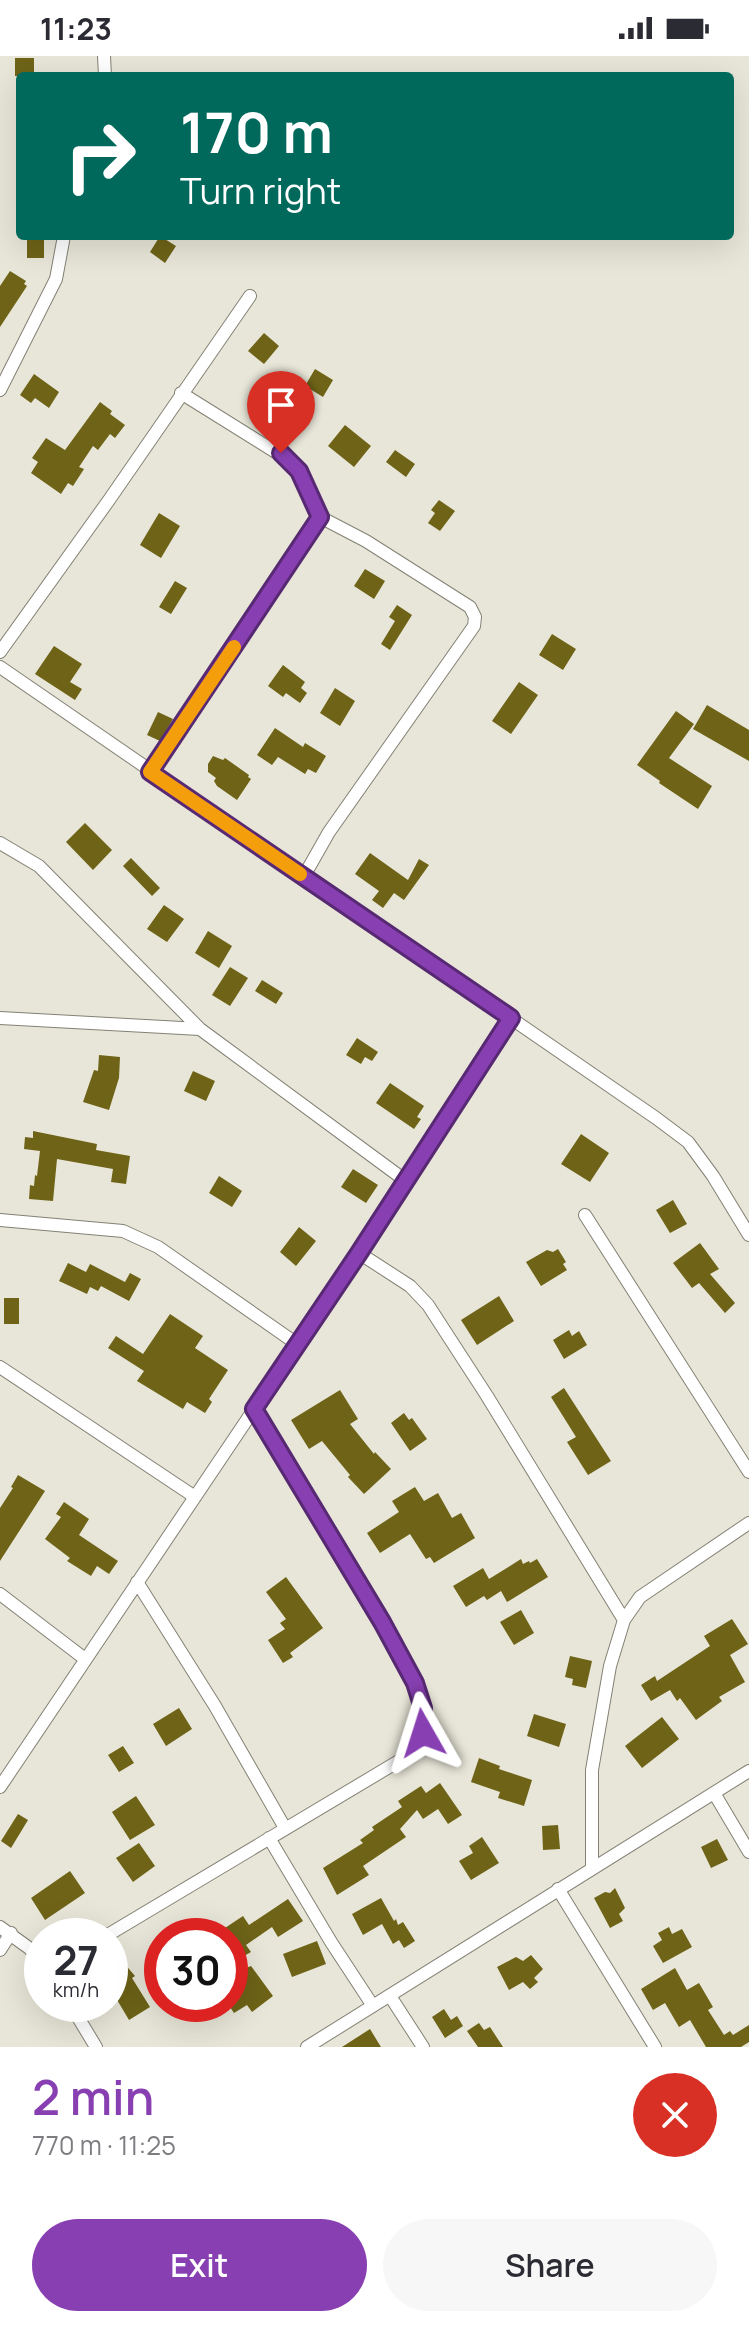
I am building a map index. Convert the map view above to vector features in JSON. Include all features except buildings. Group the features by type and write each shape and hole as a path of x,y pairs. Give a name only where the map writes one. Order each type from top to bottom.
{"street":[{"path":"0,390 56,279 63,240"},
{"path":"0,652 250,296"},
{"path":"181,393 290,461 299,471 320,517 366,541 470,607 475,620 474,626 417,709 329,832 304,876"},
{"path":"150,772 320,517"},
{"path":"0,667 688,1142 749,1235"},
{"path":"0,843 39,866 200,1029 406,1181"},
{"path":"0,1018 200,1029"},
{"path":"0,1787 359,1253 511,1018"},
{"path":"585,1215 749,1472"},
{"path":"0,1220 123,1231 139,1237 297,1344"},
{"path":"359,1253 410,1286 428,1305 624,1620"},
{"path":"0,1367 195,1497"},
{"path":"128,1923 404,1758 423,1733 425,1719 415,1683 382,1622 254,1409"},
{"path":"592,1869 592,1770 610,1666 624,1620 640,1597 749,1523"},
{"path":"137,1582 215,1706 285,1828"},
{"path":"0,1594 85,1659"},
{"path":"307,2047 749,1771"},
{"path":"714,1793 749,1852"},
{"path":"269,1838 373,2006"},
{"path":"558,1889 655,2047"},
{"path":"0,1950 6,1930 24,1944"},
{"path":"390,1996 423,2047"},
{"path":"81,2022 96,2047"}],"slow traffic":[{"path":"234,647 150,772 300,874"}],"route":[{"path":"281,453 299,471 320,517 150,772 511,1018 254,1409 382,1622 415,1683 425,1719 423,1733"}]}
